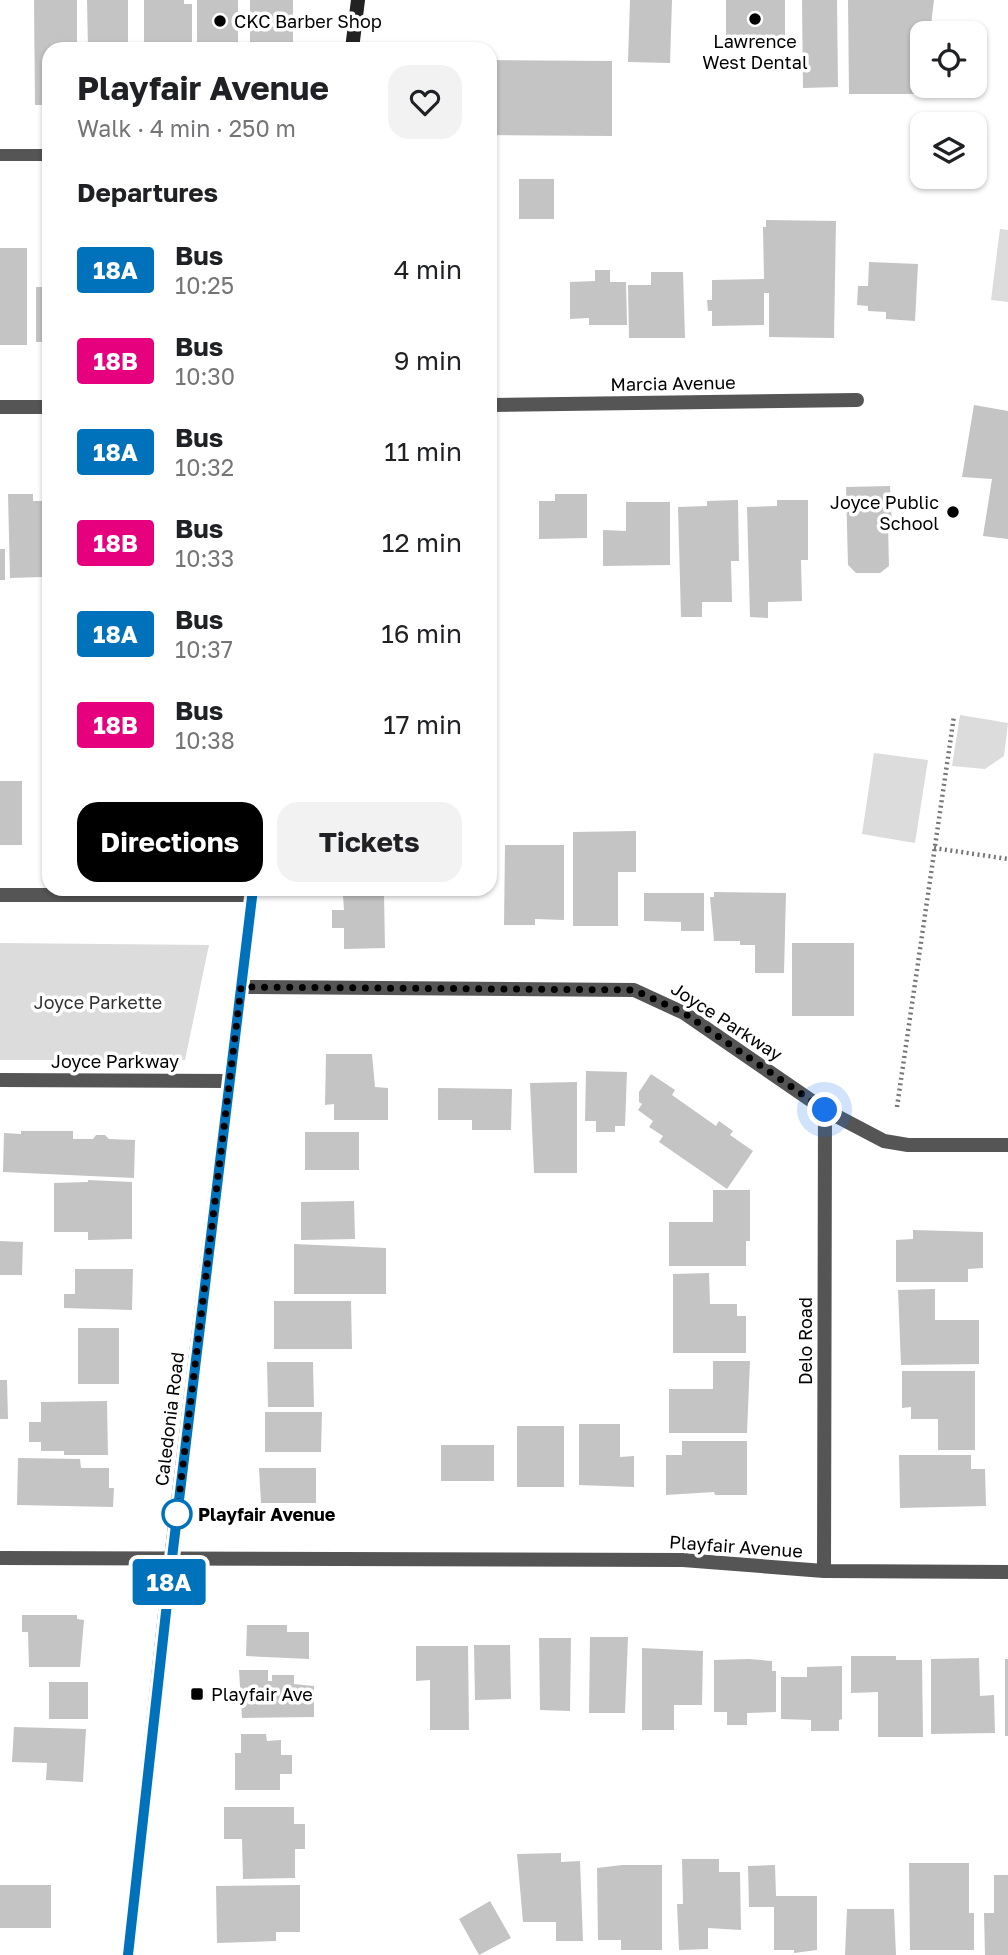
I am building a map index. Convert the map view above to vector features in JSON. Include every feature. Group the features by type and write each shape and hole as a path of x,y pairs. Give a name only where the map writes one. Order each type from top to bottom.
{"street":[{"path":"353,42 358,0"},
{"name":"Marcia Avenue","path":"497,405 857,400"},
{"path":"0,407 42,407"},
{"path":"0,895 42,895"},
{"name":"Caledonia Road","path":"128,1955 172,1558 252,896"},
{"name":"Joyce Parkway","path":"241,987 634,990 684,1013 825,1110 884,1141 908,1145 1008,1145"},
{"name":"Joyce Parkway","path":"0,1080 230,1081"},
{"name":"Delo Road","path":"824,1571 825,1110"},
{"name":"Playfair Avenue","path":"0,1558 683,1560 824,1571 1008,1572"}],"lane":[{"path":"0,155 42,155"}],"path":[{"path":"897,1107 954,716"},
{"path":"934,848 1008,859"}],"green space":[{"path":"1000,229 1008,230 1008,302 991,300"},
{"path":"960,715 1008,723 1004,756 985,769 952,766"},
{"path":"874,753 928,760 915,843 862,834"},
{"name":"Joyce Parkette","path":"0,943 209,945 185,1060 0,1060"}],"building":[{"path":"34,0 77,0 77,42 42,42 42,105 35,105"},
{"path":"87,0 128,0 128,42 88,42"},
{"path":"144,0 184,0 184,4 192,4 192,42 144,42"},
{"path":"197,0 238,0 238,42 197,42"},
{"path":"250,0 293,0 293,42 250,42"},
{"path":"630,0 672,0 670,63 628,62"},
{"name":"Lawrence West Dental","path":"726,0 785,0 785,38 726,40"},
{"path":"802,0 837,0 838,87 803,88"},
{"path":"848,0 934,0 931,21 910,21 910,94 849,94"},
{"path":"497,60 612,61 612,136 497,135"},
{"path":"519,179 554,179 554,219 519,219"},
{"path":"766,220 836,221 834,338 769,337 769,293 764,293 764,325 712,326 712,311 708,311 707,300 712,300 712,280 764,279 763,227 766,227"},
{"path":"0,248 27,248 27,345 0,345"},
{"path":"869,262 918,264 915,321 886,319 886,312 868,311 868,306 857,305 858,286 868,286"},
{"path":"595,270 610,270 610,282 626,282 627,325 589,325 589,318 570,319 570,282 595,281"},
{"path":"651,272 683,272 685,338 629,338 628,285 651,285"},
{"path":"36,287 42,287 42,342 36,342"},
{"path":"974,405 1008,411 1008,539 983,536 992,479 962,477"},
{"path":"890,486 892,526 888,526 889,566 880,573 856,573 848,565 846,487"},
{"path":"8,494 33,494 33,501 42,501 42,577 10,578"},
{"path":"555,494 587,494 587,538 539,539 539,501 555,501"},
{"path":"738,500 739,561 731,561 732,602 702,602 702,617 681,617 678,507 707,506 707,501"},
{"path":"777,500 808,500 808,560 801,560 802,601 768,602 768,618 750,617 747,507 777,506"},
{"path":"626,502 670,502 670,565 603,566 603,530 626,531"},
{"path":"0,549 5,549 5,580 0,580"},
{"path":"0,781 22,781 22,845 0,845"},
{"path":"636,831 636,872 618,872 618,926 573,926 573,832"},
{"path":"505,845 564,845 564,920 535,919 535,925 504,925"},
{"path":"714,892 786,893 784,973 755,973 755,945 740,945 740,941 714,941 710,897 714,897"},
{"path":"644,893 704,893 704,931 681,931 681,922 644,921"},
{"path":"343,896 384,896 385,948 344,949 344,928 332,928 332,910 344,910"},
{"path":"792,943 854,943 854,1016 792,1016"},
{"path":"326,1054 372,1054 375,1087 388,1088 388,1120 334,1120 334,1104 325,1105"},
{"path":"586,1071 627,1072 625,1126 615,1126 615,1132 596,1132 596,1121 585,1121"},
{"path":"651,1074 675,1090 672,1095 716,1126 719,1121 733,1131 730,1135 753,1151 727,1189 659,1142 663,1136 649,1127 653,1121 638,1110 642,1104 639,1102 639,1092"},
{"path":"577,1082 577,1173 534,1173 530,1083"},
{"path":"438,1088 512,1089 511,1130 472,1130 472,1120 438,1120"},
{"path":"21,1131 73,1131 73,1139 93,1139 96,1135 105,1135 109,1139 135,1140 134,1178 3,1172 4,1133 21,1134"},
{"path":"305,1132 359,1132 359,1170 305,1170"},
{"path":"88,1180 132,1182 132,1239 88,1240 88,1232 54,1232 54,1183"},
{"path":"713,1190 750,1190 750,1241 746,1241 746,1266 669,1266 669,1222 713,1222"},
{"path":"354,1201 355,1239 301,1240 301,1202"},
{"path":"913,1230 983,1232 983,1268 968,1269 968,1282 896,1282 896,1240 913,1239"},
{"path":"0,1241 23,1242 22,1275 0,1275"},
{"path":"294,1244 386,1248 386,1294 294,1294"},
{"path":"75,1269 133,1269 132,1310 64,1308 64,1294 75,1294"},
{"path":"709,1273 710,1304 737,1304 737,1316 746,1316 746,1353 673,1353 673,1274"},
{"path":"935,1289 935,1320 979,1320 979,1364 901,1365 898,1290"},
{"path":"274,1301 351,1301 352,1349 274,1349"},
{"path":"78,1328 119,1328 119,1384 78,1384"},
{"path":"713,1361 750,1361 747,1433 669,1433 669,1389 713,1389"},
{"path":"267,1362 313,1362 314,1407 268,1407"},
{"path":"902,1371 975,1371 975,1450 938,1450 938,1419 911,1419 911,1407 902,1408"},
{"path":"0,1380 7,1380 8,1419 0,1419"},
{"path":"107,1401 108,1455 64,1455 64,1451 41,1451 41,1442 29,1442 29,1422 41,1422 41,1402"},
{"path":"265,1412 322,1412 321,1452 265,1452"},
{"path":"579,1424 620,1424 620,1457 634,1456 634,1487 579,1485"},
{"path":"517,1426 564,1426 564,1487 517,1487"},
{"path":"682,1441 747,1441 747,1495 715,1495 714,1492 666,1495 666,1455 682,1455"},
{"path":"441,1445 494,1445 494,1481 441,1481"},
{"path":"899,1455 971,1455 971,1469 985,1469 986,1506 900,1508"},
{"path":"18,1458 80,1459 81,1468 109,1468 109,1488 114,1488 113,1507 17,1505"},
{"path":"259,1468 316,1468 316,1503 261,1503"},
{"path":"22,1615 77,1615 77,1619 84,1620 80,1667 29,1667 28,1632 22,1632"},
{"path":"247,1625 287,1625 287,1632 309,1632 309,1659 246,1656"},
{"path":"590,1637 628,1637 625,1713 589,1713"},
{"path":"539,1638 571,1638 570,1711 540,1710"},
{"path":"474,1645 510,1645 511,1699 475,1700"},
{"path":"416,1646 468,1646 469,1730 430,1730 430,1680 416,1681"},
{"path":"642,1648 703,1651 702,1705 674,1705 674,1730 642,1730"},
{"path":"851,1656 896,1656 896,1660 922,1660 923,1737 878,1737 878,1692 851,1693"},
{"path":"979,1658 980,1696 994,1695 995,1733 931,1734 931,1659"},
{"path":"1005,1659 1008,1659 1008,1736 1005,1736"},
{"path":"714,1660 772,1661 772,1671 776,1671 776,1712 747,1713 747,1725 727,1725 727,1712 714,1712"},
{"path":"842,1666 842,1719 839,1720 839,1731 811,1731 811,1720 781,1719 781,1677 807,1677 807,1667"},
{"path":"239,1670 268,1670 268,1681 272,1681 272,1675 294,1675 294,1684 314,1686 314,1717 242,1718"},
{"path":"49,1682 88,1682 88,1719 49,1719"},
{"path":"14,1727 86,1729 83,1782 46,1780 47,1763 12,1762"},
{"path":"241,1734 266,1734 267,1741 281,1740 281,1755 292,1755 292,1774 280,1774 280,1790 235,1790 235,1753 241,1753"},
{"path":"224,1807 294,1807 294,1824 305,1824 305,1849 295,1849 295,1878 243,1879 242,1839 224,1839"},
{"path":"561,1853 561,1862 580,1861 583,1941 556,1941 556,1922 523,1922 517,1854"},
{"path":"682,1859 719,1859 719,1872 740,1872 741,1930 708,1928 708,1949 679,1950 677,1904 683,1904"},
{"path":"909,1863 969,1863 969,1913 974,1913 974,1950 910,1950"},
{"path":"662,1865 662,1950 621,1950 621,1940 598,1940 597,1868"},
{"path":"775,1865 776,1896 817,1896 817,1950 794,1953 794,1950 774,1950 774,1907 749,1907 748,1866"},
{"path":"994,1875 1008,1875 1008,1955 985,1955 984,1913 994,1913"},
{"path":"0,1885 51,1885 51,1928 0,1928"},
{"path":"300,1885 300,1932 276,1932 276,1941 217,1943 216,1886"},
{"path":"490,1901 511,1938 479,1955 459,1919"},
{"path":"847,1909 894,1909 896,1955 845,1955"}],"bus line":[{"name":"18A","path":"128,1955 172,1558 252,896"}],"place":[{"name":"Lawrence West Dental","path":"755,19"},
{"name":"CKC Barber Shop","path":"220,21"},
{"name":"Joyce Public School","path":"953,512"},
{"name":"Playfair Avenue","path":"177,1514"},
{"name":"Playfair Ave","path":"197,1694"}],"route":[{"path":"177,1514 241,987 634,990 662,1000 684,1013 825,1110"}]}
